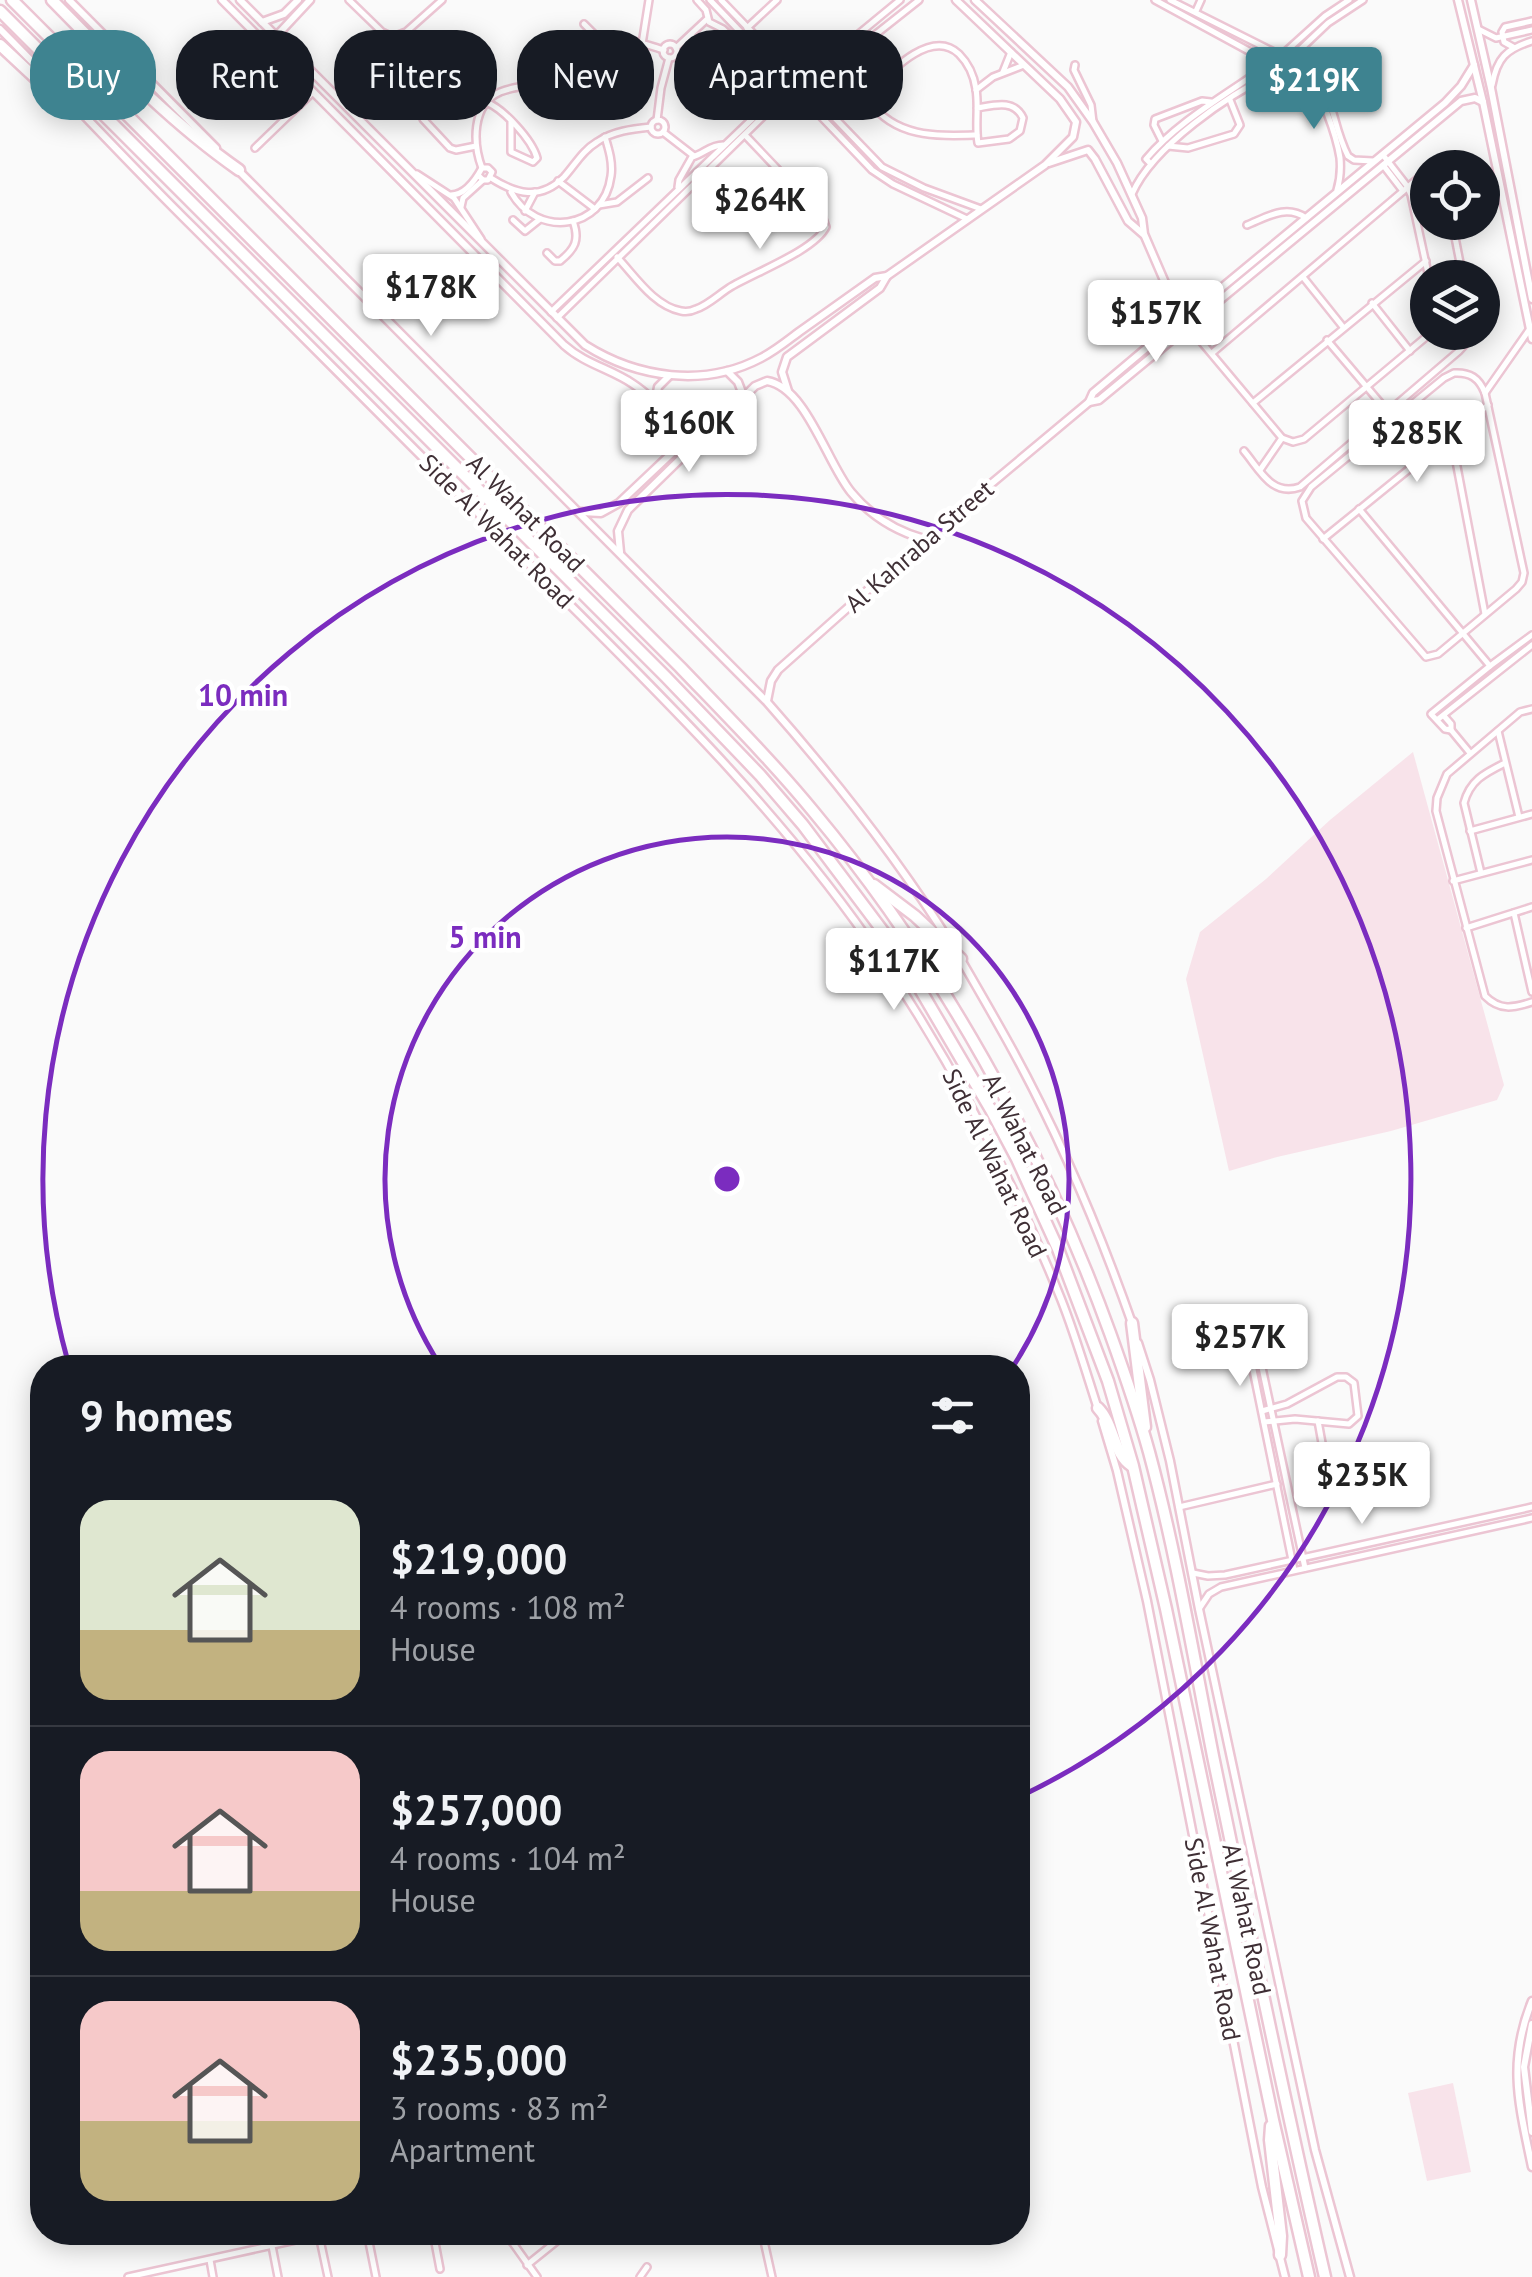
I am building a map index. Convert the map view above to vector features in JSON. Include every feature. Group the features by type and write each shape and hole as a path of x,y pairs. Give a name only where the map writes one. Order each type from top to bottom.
{"highway":[{"name":"Al Wahat Road","path":"12,0 680,667 782,776 815,813 905,933 954,1011 1030,1149 1074,1243 1148,1448 1325,2277"},
{"path":"52,0 198,140 239,170"},
{"name":"Al Wahat Road","path":"0,11 714,726 835,865 897,950 1017,1159 1108,1381 1133,1466 1166,1609 1309,2277"},
{"path":"0,44 30,72"},
{"path":"863,876 915,916 961,959"},
{"path":"1132,1323 1148,1448"},
{"path":"1098,1408 1124,1461 1133,1466"},
{"path":"1192,1735 1200,1739 1209,1735"},
{"path":"1198,1763 1214,1758"},
{"path":"1273,2120 1270,2140 1280,2255"}],"street":[{"path":"69,0 767,702 880,838 961,959 1013,1051 1104,1249 1150,1380 1314,2150 1350,2277"},
{"path":"222,0 253,30"},
{"path":"240,0 270,30"},
{"path":"262,22 284,14 298,0"},
{"path":"282,30 310,0"},
{"path":"349,0 382,32 393,37 406,32 442,0"},
{"path":"640,0 649,4 644,30"},
{"path":"698,0 708,12 698,29"},
{"path":"710,0 738,30"},
{"path":"722,0 747,28 778,0"},
{"path":"865,30 900,0"},
{"path":"881,30 919,0"},
{"path":"789,392 782,372 787,358 880,288 888,276 1045,165 1074,136 1076,122 1060,99 956,0"},
{"path":"975,0 1068,87 1093,122 1132,196 1166,285"},
{"path":"1155,0 1280,53 1314,76 1325,89 1348,156 1354,160 1382,161 1413,200 1426,260"},
{"path":"1170,0 1269,63 1276,72"},
{"path":"1191,14 1198,0"},
{"path":"1132,196 1149,161 1165,144 1349,0"},
{"path":"1286,71 1289,61 1328,23 1363,0"},
{"path":"1458,0 1491,150"},
{"path":"1471,0 1532,299"},
{"path":"977,20 986,11"},
{"path":"707,18 725,30"},
{"path":"732,23 738,18"},
{"path":"1513,47 1504,42 1502,32 1506,27 1532,21"},
{"path":"584,24 590,30"},
{"path":"698,29 713,24"},
{"name":"Side Al Wahat Road","path":"0,29 30,59"},
{"path":"1478,29 1489,36 1502,37 1532,30"},
{"path":"1491,88 1500,60 1513,47 1532,41"},
{"path":"664,50 670,44 674,47"},
{"path":"903,63 930,46 952,49 972,74 977,142 1010,140 1020,132 1020,112 1008,104 977,108"},
{"path":"654,47 664,50"},
{"path":"664,50 669,58"},
{"path":"1003,72 1012,51"},
{"path":"669,58 674,56"},
{"path":"658,120 660,88 669,58"},
{"path":"721,63 738,81 715,105 699,89 721,63"},
{"path":"976,90 993,77 1024,65"},
{"name":"Al Kahraba Street","path":"1448,107 1474,65"},
{"path":"1075,66 1091,105 1093,122"},
{"path":"1165,144 1276,72 1300,74 1317,89 1340,158 1336,192 1339,202"},
{"path":"314,74 585,345 620,364 670,376 727,371 769,353 875,278 888,276"},
{"path":"972,74 993,77"},
{"path":"314,92 564,345 584,360 632,384 695,444"},
{"name":"Al Kahraba Street","path":"1089,402 1099,400 1448,107 1465,98 1483,102"},
{"path":"1165,144 1188,148 1234,134 1240,124 1230,100"},
{"path":"1165,144 1153,123 1155,118 1202,101 1214,102"},
{"path":"497,107 511,121 537,152 533,162 511,152 511,121"},
{"name":"Side Al Wahat Road","path":"89,120 744,785 851,916 935,1043 1014,1191 1062,1302 1118,1471 1258,2169 1285,2277"},
{"path":"255,148 284,120"},
{"path":"423,120 450,148 476,146"},
{"path":"461,207 463,198 481,178 476,146 478,120"},
{"path":"651,127 658,120"},
{"path":"658,120 664,124 663,132"},
{"path":"554,315 751,120"},
{"path":"600,270 760,120"},
{"path":"824,120 882,178 967,219"},
{"path":"837,120 882,167 981,209"},
{"path":"887,120 911,132 977,135"},
{"path":"356,134 365,124"},
{"path":"651,127 654,134 663,132"},
{"path":"510,190 535,192 558,182 586,149 605,137 651,127"},
{"path":"663,132 692,159"},
{"path":"617,257 657,300 689,311 796,252 824,232 822,216 745,135"},
{"path":"597,207 612,173 605,137"},
{"path":"678,190 679,180 692,159 710,146 726,144"},
{"path":"1045,165 1088,150 1128,221 1144,234"},
{"path":"1500,155 1503,150"},
{"path":"1340,158 1348,156"},
{"name":"Al Kahraba Street","path":"1166,285 1187,305 1202,304 1336,192 1382,161"},
{"path":"482,168 491,170 491,178"},
{"path":"410,171 450,194 485,246"},
{"path":"450,194 459,194 481,178 491,178 510,190 524,211 557,223 573,221 597,207 617,202 648,178"},
{"path":"1212,353 1410,180"},
{"path":"558,182 597,207"},
{"path":"1510,190 1504,186 1500,192 1532,339"},
{"path":"524,211 535,192"},
{"path":"1247,225 1288,210 1306,218"},
{"path":"513,220 525,231 540,219"},
{"path":"547,252 560,261 574,249 577,238 573,221"},
{"path":"1253,402 1410,273"},
{"path":"1302,276 1344,327"},
{"name":"Al Kahraba Street","path":"767,702 778,670 1169,332 1176,317 1166,285"},
{"path":"1189,326 1282,438 1301,441 1410,351 1372,303"},
{"path":"1485,393 1530,328"},
{"path":"1328,340 1388,412"},
{"path":"1244,451 1277,488 1296,488 1461,350"},
{"path":"616,376 620,364"},
{"path":"727,371 744,396"},
{"path":"1464,373 1474,376 1485,393 1524,573 1522,582 1464,632 1432,657 1426,657 1306,518 1302,510 1305,493 1444,378 1464,373"},
{"path":"655,403 658,387 670,376"},
{"path":"620,552 618,531 625,514 744,396 767,380 789,392 807,416 841,479 858,500 888,524 925,539"},
{"path":"1323,538 1488,405"},
{"path":"578,511 601,513 619,503 670,455 680,430"},
{"path":"1451,435 1485,614"},
{"path":"1260,470 1282,438"},
{"path":"1359,509 1490,666"},
{"path":"1439,715 1490,666 1532,635"},
{"path":"1439,715 1532,645"},
{"path":"1532,709 1520,712 1447,774 1436,811 1485,996 1502,1008 1532,1002"},
{"path":"1439,715 1470,753"},
{"path":"1498,731 1519,818"},
{"path":"1480,874 1464,803 1467,792 1482,774 1505,762"},
{"path":"1470,831 1532,814"},
{"path":"1453,881 1532,860"},
{"path":"1466,928 1532,907"},
{"path":"1514,913 1530,968 1532,992"},
{"path":"1260,1358 1304,1568"},
{"path":"1252,1360 1294,1570"},
{"path":"1262,1411 1287,1404 1336,1377 1354,1384 1358,1410 1354,1421 1343,1425 1290,1419 1264,1422"},
{"path":"1287,1404 1290,1419"},
{"path":"1318,1421 1324,1454 1352,1450"},
{"path":"1179,1506 1277,1484"},
{"path":"1192,1572 1215,1577 1532,1508"},
{"path":"1198,1609 1208,1594 1218,1588 1532,1518"},
{"path":"1532,2001 1521,2030 1517,2078 1532,2166"},
{"path":"1532,2024 1524,2068 1532,2132"},
{"path":"128,2277 276,2245"},
{"path":"321,2245 328,2277"},
{"path":"370,2245 376,2277"},
{"path":"435,2245 440,2269"},
{"path":"513,2245 534,2274 526,2277"},
{"path":"527,2265 552,2245"},
{"path":"765,2245 772,2277"},
{"path":"272,2246 278,2277"},
{"path":"210,2260 213,2277"},
{"path":"640,2277 647,2267"}],"shaded area":[{"path":"1413,752 1504,1085 1497,1100 1229,1171 1186,979 1200,932"},
{"path":"1453,2083 1471,2172 1427,2181 1408,2093"}]}
